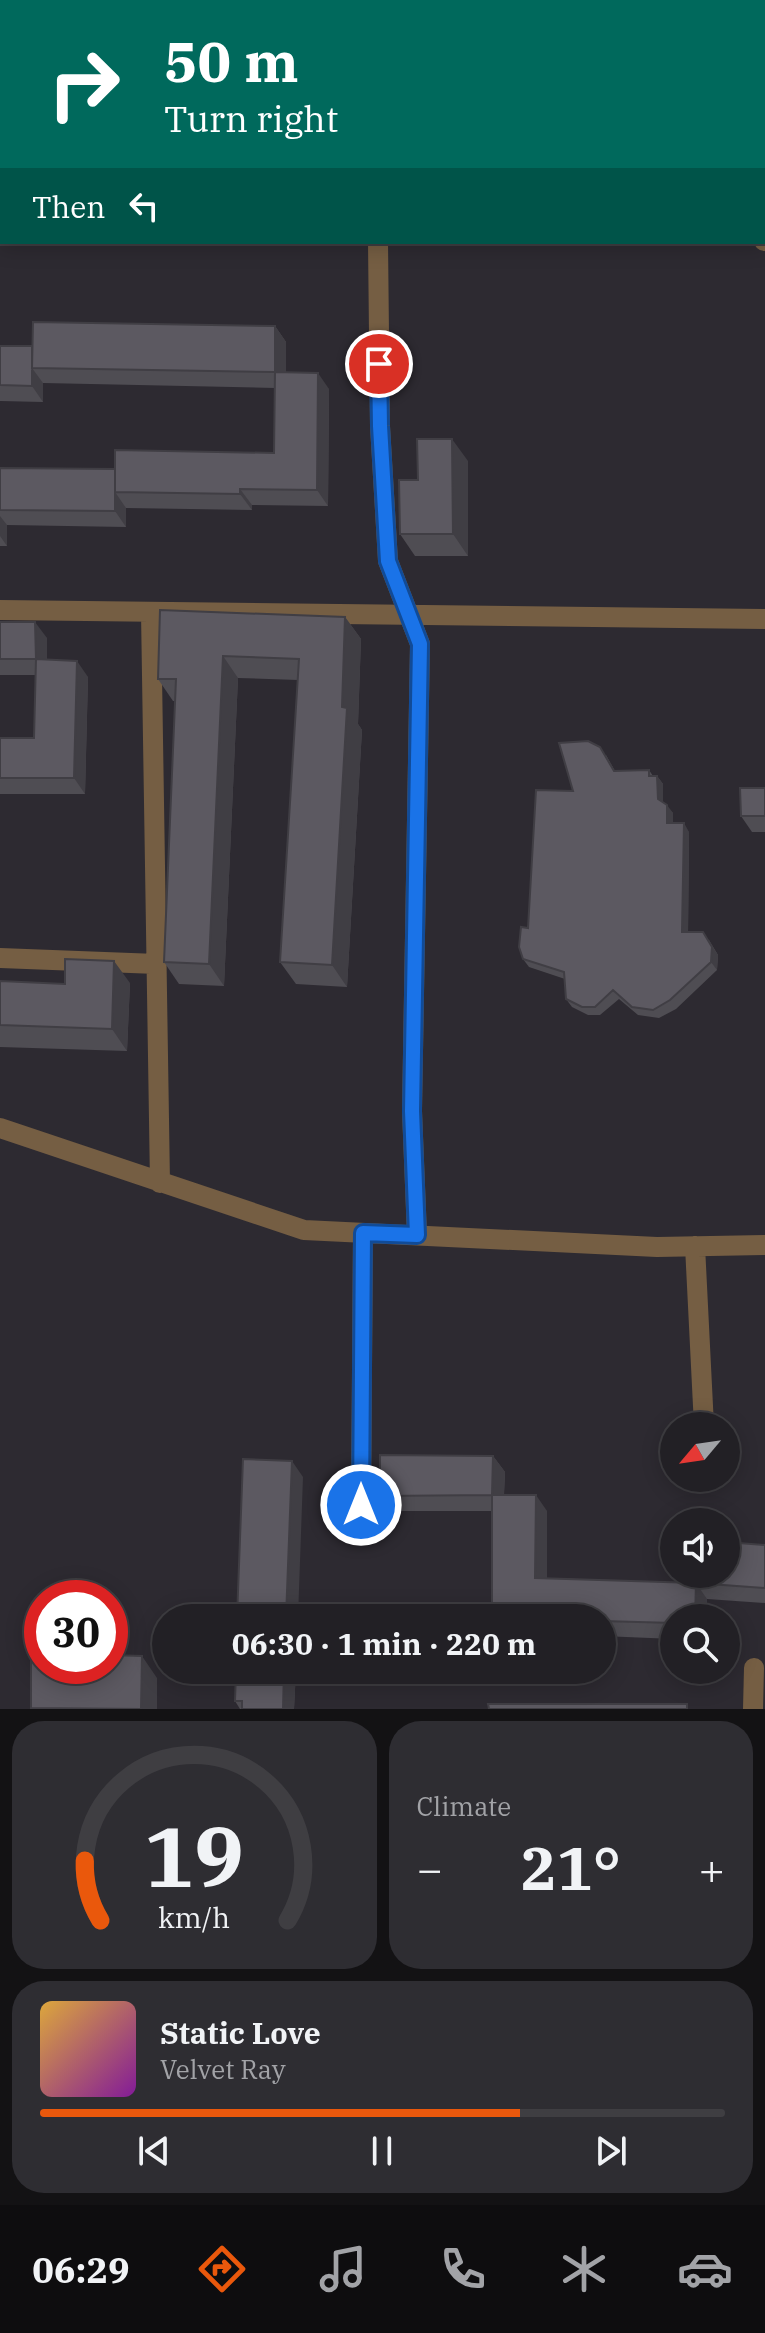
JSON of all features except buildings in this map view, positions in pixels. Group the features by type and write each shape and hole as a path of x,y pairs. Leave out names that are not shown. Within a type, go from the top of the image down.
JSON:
{"street":[{"path":"378,244 380,426 388,561 420,644 412,1111 417,1235"},
{"path":"0,610 765,619"},
{"path":"151,612 160,1183"},
{"path":"0,958 157,964"},
{"path":"0,1128 304,1230 657,1247 765,1245"},
{"path":"361,1505 363,1233"},
{"path":"695,1246 703,1412"},
{"path":"753,1709 754,1668"}],"route":[{"path":"361,1505 363,1233 417,1235 412,1111 420,644 388,561 379,364"}]}
